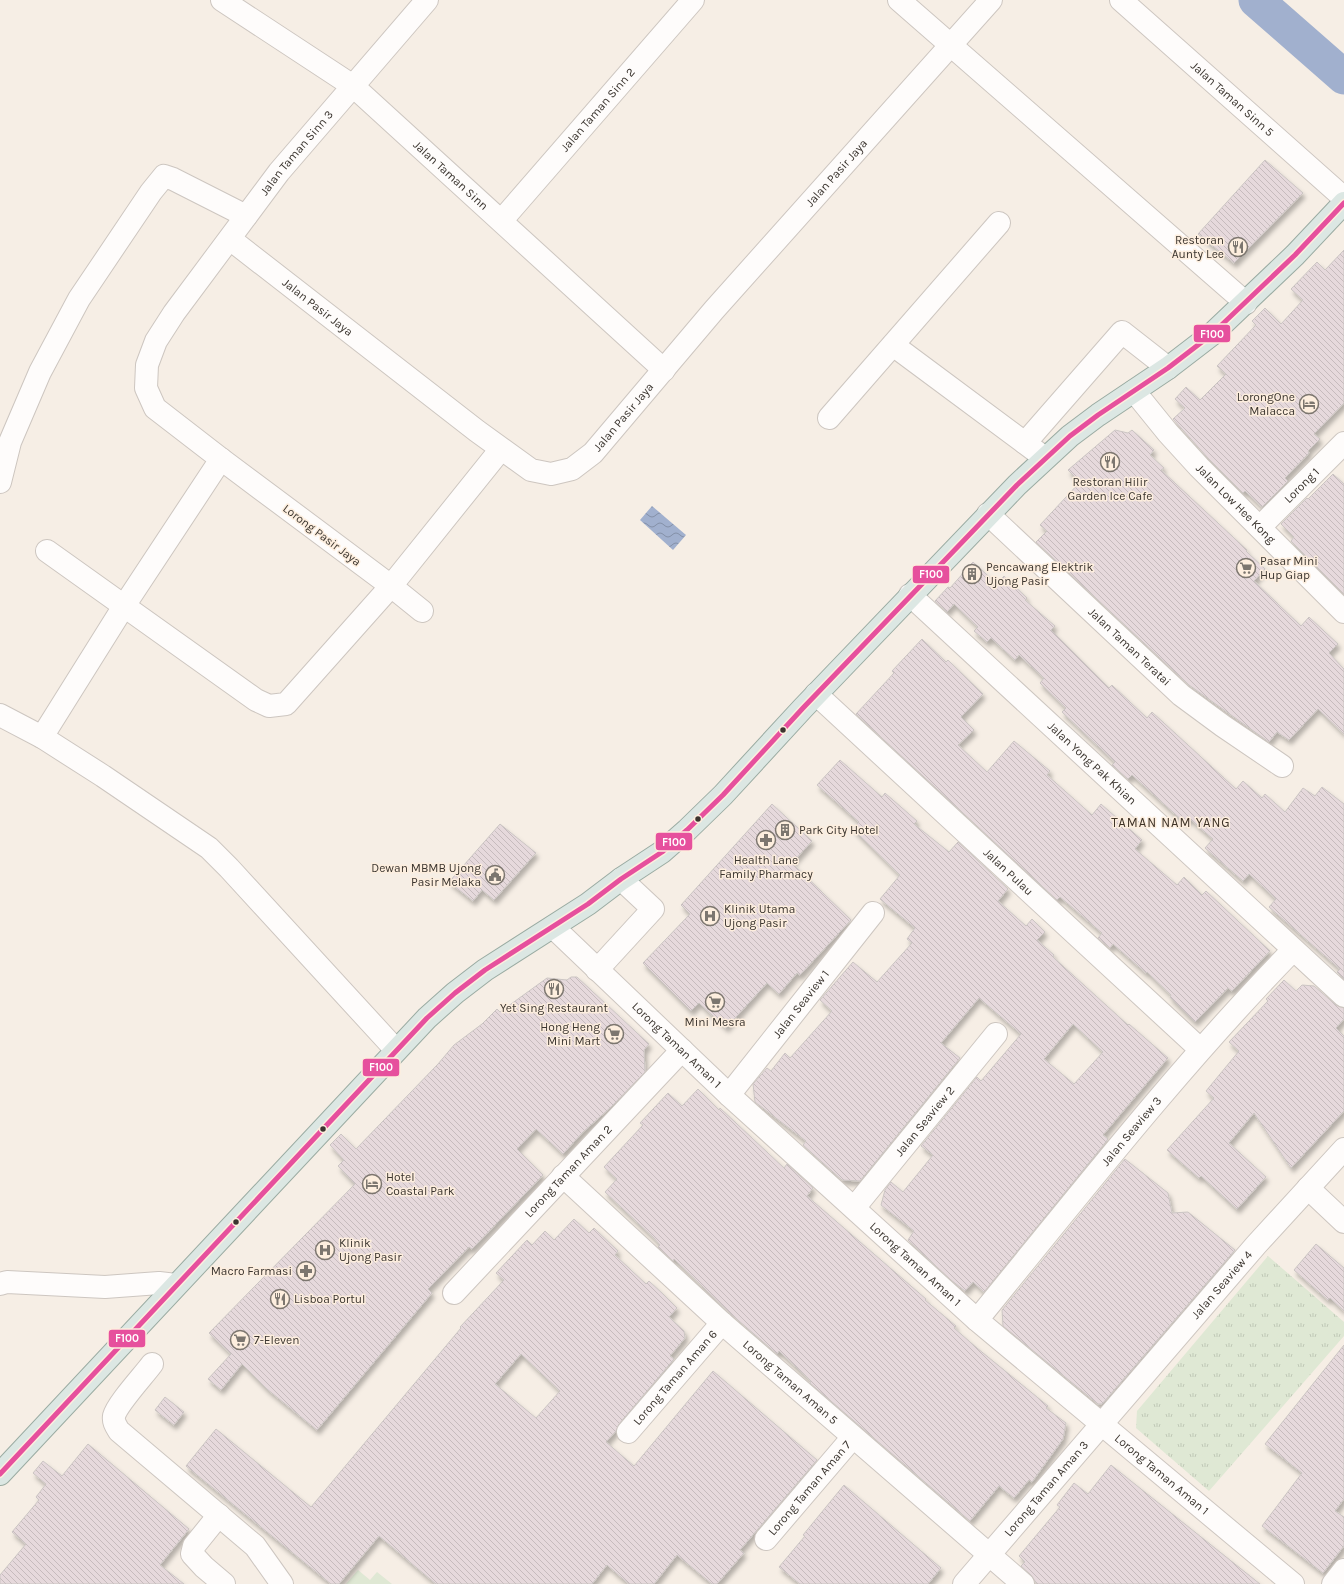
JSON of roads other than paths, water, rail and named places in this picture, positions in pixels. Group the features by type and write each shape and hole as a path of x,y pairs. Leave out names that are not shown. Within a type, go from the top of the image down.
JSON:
{"main road":[{"path":"0,1474 427,1018 461,988 485,970 553,928 588,904 621,879 662,852 687,830 723,795 816,694 988,514 1070,436 1168,368 1211,335 1295,255 1344,203"}],"street":[{"name":"Jalan Taman Sinn","path":"222,0 353,86 502,220 664,370"},
{"name":"Jalan Taman Sinn 3","path":"174,313 279,172 427,0"},
{"name":"Jalan Taman Sinn 2","path":"502,220 693,0"},
{"path":"899,0 1168,233 1246,303"},
{"name":"Jalan Pasir Jaya","path":"230,239 501,450 531,470 551,474 572,469 593,453 719,304 991,0"},
{"name":"Jalan Taman Sinn 5","path":"1121,0 1344,198"},
{"path":"0,482 5,438 79,299 150,192 164,176 173,178 246,216"},
{"path":"829,418 999,223"},
{"name":"Lorong Pasir Jaya","path":"174,313 156,341 147,365 146,388 155,408 422,611"},
{"path":"1024,443 1122,332 1168,368"},
{"path":"893,345 1046,459"},
{"name":"Jalan Low Hee Kong","path":"1134,391 1194,462 1344,612"},
{"name":"Lorong 1","path":"1260,527 1344,443"},
{"path":"47,551 256,700 269,706 286,704 391,586 501,450"},
{"path":"42,737 124,606 221,459"},
{"name":"Jalan Taman Teratai","path":"988,514 1181,695 1223,726 1282,766"},
{"name":"Jalan Yong Pak Khian","path":"910,595 1344,996"},
{"name":"Jalan Pulau","path":"816,694 1200,1049"},
{"path":"0,715 42,737 103,776 209,848 396,1050"},
{"path":"597,970 653,909 621,879"},
{"name":"Jalan Seaview 1","path":"729,1095 873,913"},
{"name":"Lorong Taman Aman 1","path":"553,928 729,1095 978,1320 1293,1584"},
{"name":"Jalan Seaview 3","path":"978,1320 1200,1049 1248,996 1293,950"},
{"name":"Jalan Seaview 2","path":"854,1208 996,1034"},
{"name":"Lorong Taman Aman 2","path":"454,1292 682,1050"},
{"name":"Jalan Seaview 4","path":"1103,1424 1256,1245 1344,1149"},
{"name":"Lorong Taman Aman 5","path":"563,1176 722,1323 1023,1584"},
{"path":"1308,1188 1344,1222"},
{"path":"0,1284 7,1282 105,1287 159,1283 176,1285"},
{"name":"Lorong Taman Aman 6","path":"628,1432 722,1323"},
{"path":"152,1364 119,1406 114,1416 114,1424 119,1431 255,1546 282,1584"},
{"name":"Lorong Taman Aman 3","path":"964,1584 1103,1424"},
{"name":"Lorong Taman Aman 7","path":"766,1539 853,1437"},
{"path":"219,1515 194,1546 192,1554 204,1567 224,1584"},
{"path":"1333,1584 1344,1570"}],"water":[{"path":"652,506 686,535 673,550 640,520"}],"waterway":[{"path":"1256,0 1344,77"}],"place":[{"name":"Restoran Aunty Lee","path":"1238,247"},
{"name":"LorongOne Malacca","path":"1309,404"},
{"name":"Restoran Hilir Garden Ice Cafe","path":"1110,462"},
{"name":"Pasar Mini Hup Giap","path":"1246,568"},
{"name":"Pencawang Elektrik Ujong Pasir","path":"972,574"},
{"name":"Park City Hotel","path":"785,830"},
{"name":"Health Lane Family Pharmacy","path":"766,840"},
{"name":"Dewan MBMB Ujong Pasir Melaka","path":"495,875"},
{"name":"Klinik Utama Ujong Pasir","path":"710,916"},
{"name":"Yet Sing Restaurant","path":"554,989"},
{"name":"Mini Mesra","path":"715,1002"},
{"name":"Hong Heng Mini Mart","path":"614,1034"},
{"name":"Hotel Coastal Park","path":"372,1184"},
{"name":"Klinik Ujong Pasir","path":"325,1250"},
{"name":"Macro Farmasi","path":"306,1271"},
{"name":"Lisboa Portul","path":"280,1299"},
{"name":"7-Eleven","path":"240,1340"}],"district":[{"name":"TAMAN NAM YANG","path":"1171,822"}]}
